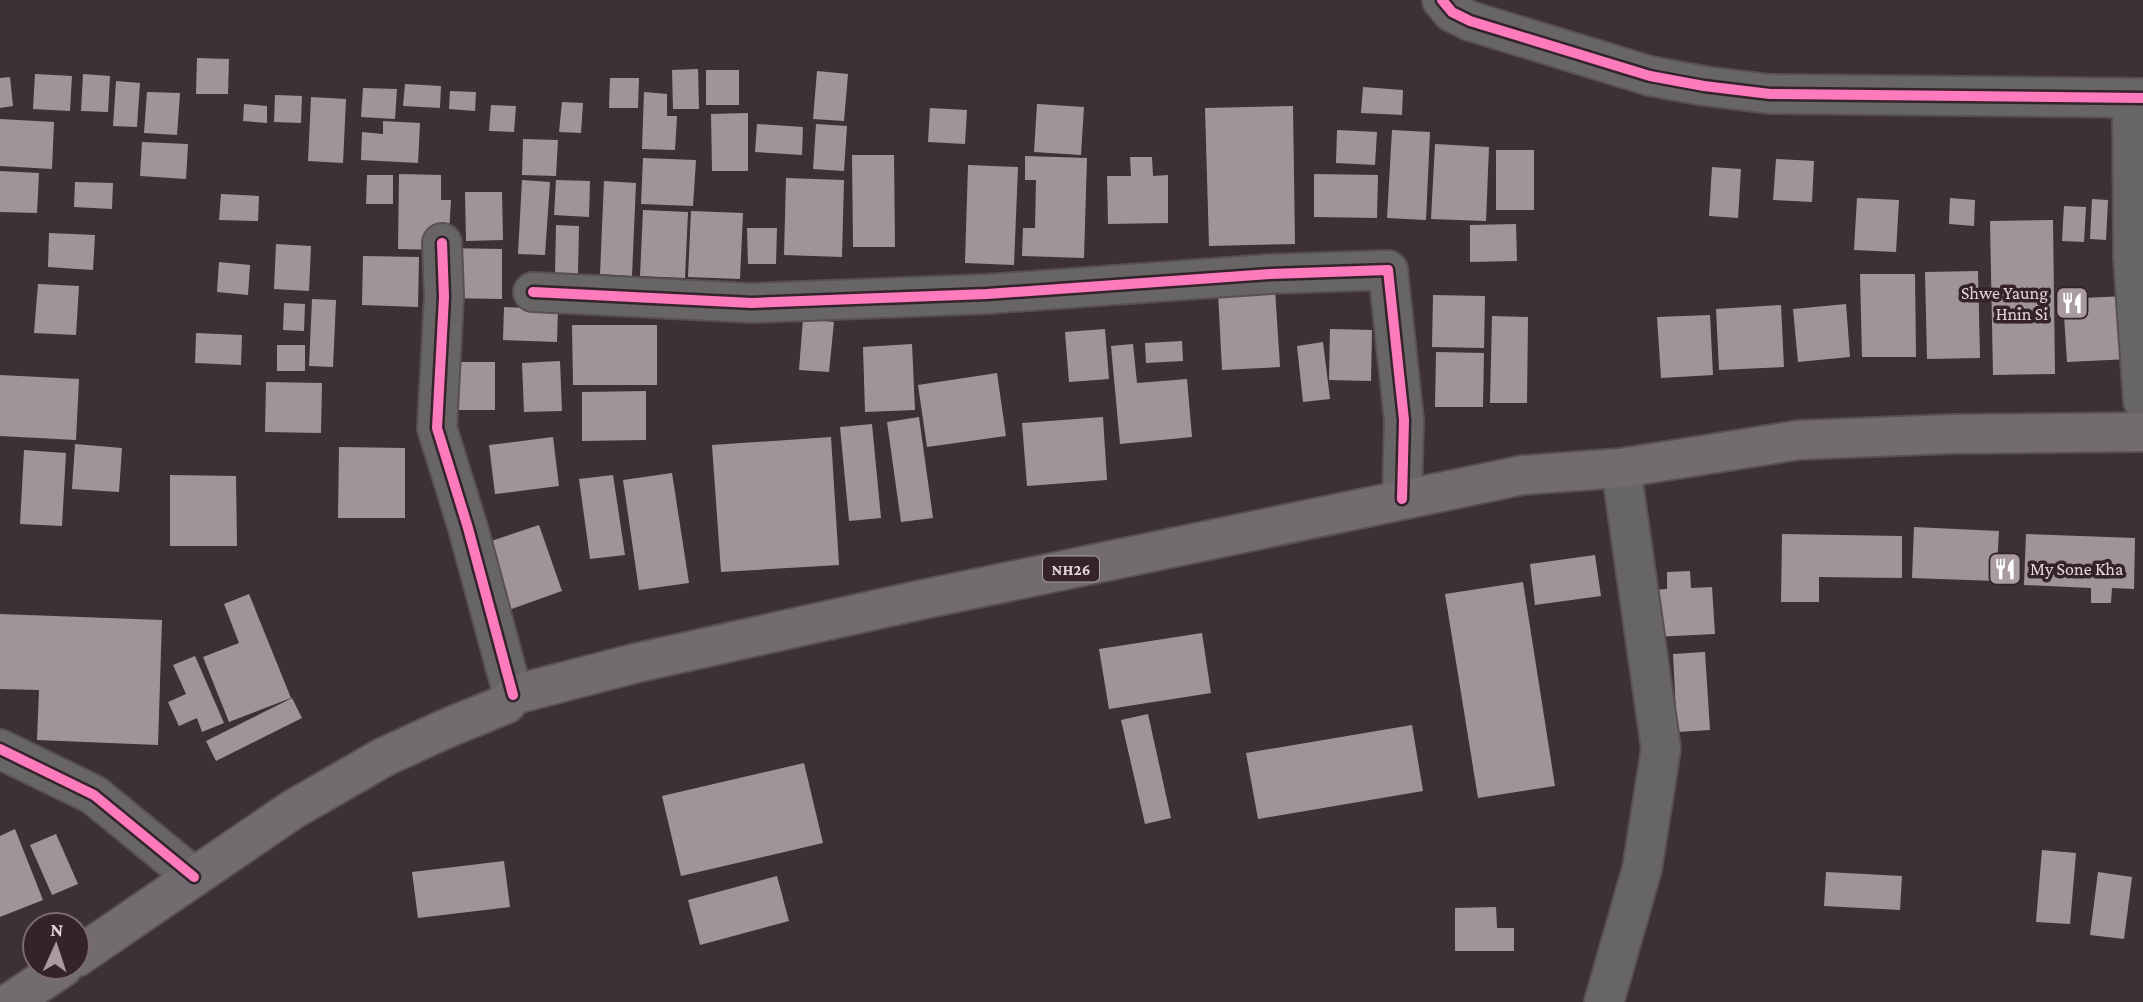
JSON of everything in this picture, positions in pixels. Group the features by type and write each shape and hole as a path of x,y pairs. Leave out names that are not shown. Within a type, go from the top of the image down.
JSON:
{"highway":[{"name":"NH26","path":"91,947 292,810 384,757 506,704 513,695 636,663 907,603 1523,475 1621,468 1799,440 1951,434 2143,432"},
{"path":"12,1002 42,981"}],"street":[{"path":"1442,0 1452,12 1470,21 1650,76 1704,86 1770,94 2138,98 2133,257 2143,401"},
{"path":"443,243 444,297 438,428 513,695"},
{"path":"533,292 752,303 987,294 1270,274 1388,270 1404,421 1402,499"},
{"path":"1604,1002 1642,869 1661,749 1621,468"},
{"path":"0,749 94,794 194,877"}],"building":[{"path":"197,58 229,59 228,94 196,94"},
{"path":"698,69 699,109 673,109 672,70"},
{"path":"706,70 739,70 739,105 706,105"},
{"path":"817,71 848,74 844,121 813,119"},
{"path":"35,74 72,76 70,111 33,109"},
{"path":"83,74 110,76 108,112 81,111"},
{"path":"10,77 13,106 0,108 0,78"},
{"path":"610,78 639,78 638,108 609,108"},
{"path":"116,81 140,83 137,127 113,126"},
{"path":"405,84 441,86 440,108 403,106"},
{"path":"1363,87 1403,90 1402,115 1361,113"},
{"path":"363,88 397,89 395,119 361,117"},
{"path":"450,91 476,92 475,111 449,109"},
{"path":"147,92 180,93 177,135 144,133"},
{"path":"644,92 667,94 667,116 677,116 675,150 642,149"},
{"path":"275,95 302,96 301,123 274,122"},
{"path":"311,97 346,99 343,163 308,161"},
{"path":"562,102 583,103 581,133 559,132"},
{"path":"244,104 267,106 267,123 243,121"},
{"path":"1037,104 1084,107 1081,155 1034,152"},
{"path":"491,105 516,106 514,132 489,131"},
{"path":"1293,106 1295,244 1209,246 1205,108"},
{"path":"930,108 967,110 965,144 928,142"},
{"path":"748,113 748,171 712,171 711,114"},
{"path":"0,119 54,122 52,169 0,166"},
{"path":"383,121 420,123 418,163 361,160 362,132 383,134"},
{"path":"757,124 803,127 802,155 755,152"},
{"path":"816,124 847,126 844,171 813,169"},
{"path":"1337,130 1377,132 1375,165 1336,163"},
{"path":"1392,130 1430,132 1426,220 1387,218"},
{"path":"523,139 558,140 556,176 522,175"},
{"path":"142,142 188,144 186,179 140,176"},
{"path":"1435,144 1489,147 1486,221 1431,219"},
{"path":"1496,150 1534,150 1534,210 1496,210"},
{"path":"852,155 894,155 895,247 853,247"},
{"path":"1025,156 1087,158 1084,258 1022,256 1023,228 1035,228 1036,180 1025,180"},
{"path":"1130,157 1152,157 1153,176 1168,175 1168,223 1108,224 1107,176 1131,176"},
{"path":"643,158 696,160 693,206 641,204"},
{"path":"1776,159 1814,161 1812,202 1773,200"},
{"path":"968,165 1018,167 1014,265 965,263"},
{"path":"1712,167 1741,169 1738,218 1709,216"},
{"path":"0,171 39,173 37,213 0,212"},
{"path":"399,174 441,175 441,200 451,200 449,233 440,250 398,249"},
{"path":"1314,174 1378,175 1377,218 1314,217"},
{"path":"367,175 393,175 393,204 366,204"},
{"path":"786,178 844,180 842,257 784,255"},
{"path":"522,180 550,182 545,255 518,254"},
{"path":"556,180 590,181 589,217 554,215"},
{"path":"604,181 636,183 632,276 600,274"},
{"path":"75,182 113,183 112,209 74,207"},
{"path":"465,192 502,192 503,240 466,241"},
{"path":"221,194 259,196 258,221 219,220"},
{"path":"1857,198 1899,200 1896,252 1854,250"},
{"path":"1950,198 1975,200 1974,226 1949,224"},
{"path":"2092,199 2108,200 2106,240 2090,239"},
{"path":"2064,206 2086,207 2084,242 2062,241"},
{"path":"643,210 688,212 685,278 640,276"},
{"path":"691,211 743,213 740,279 688,277"},
{"path":"2053,220 2055,374 1993,375 1990,221"},
{"path":"1516,224 1517,261 1470,262 1470,225"},
{"path":"556,225 579,226 578,274 555,274"},
{"path":"747,228 777,228 776,264 748,264"},
{"path":"49,233 95,235 93,270 48,267"},
{"path":"276,244 311,246 309,291 274,289"},
{"path":"447,248 502,249 502,299 445,298"},
{"path":"363,256 419,257 418,307 362,305"},
{"path":"219,262 250,265 248,295 217,292"},
{"path":"1978,271 1980,358 1927,359 1925,272"},
{"path":"1860,274 1915,274 1916,357 1862,357"},
{"path":"38,284 79,286 76,335 34,333"},
{"path":"1275,289 1280,367 1222,370 1218,292"},
{"path":"1433,295 1485,296 1484,348 1432,347"},
{"path":"2126,296 2130,359 2067,362 2063,299"},
{"path":"312,299 336,300 333,367 309,366"},
{"path":"284,303 305,304 304,331 283,330"},
{"path":"1846,304 1850,357 1798,362 1793,309"},
{"path":"1781,305 1784,367 1719,370 1716,309"},
{"path":"504,307 558,309 557,342 503,340"},
{"path":"1710,315 1713,375 1661,378 1657,317"},
{"path":"1492,316 1528,317 1527,403 1490,403"},
{"path":"803,319 834,322 829,372 799,370"},
{"path":"572,325 657,325 657,385 573,385"},
{"path":"1105,329 1109,379 1069,382 1065,332"},
{"path":"1330,329 1372,330 1371,381 1329,380"},
{"path":"196,333 242,335 241,365 195,363"},
{"path":"1182,341 1183,361 1146,363 1145,343"},
{"path":"1323,342 1330,399 1303,402 1297,346"},
{"path":"912,344 915,410 865,412 863,347"},
{"path":"1133,344 1137,383 1187,379 1192,437 1120,444 1111,346"},
{"path":"277,345 305,345 305,371 277,371"},
{"path":"1436,352 1484,353 1483,407 1435,407"},
{"path":"560,361 562,411 524,412 522,363"},
{"path":"456,362 495,362 495,410 456,410"},
{"path":"997,373 1006,436 927,447 918,385"},
{"path":"0,375 79,379 76,440 0,436"},
{"path":"266,382 322,383 321,433 265,432"},
{"path":"646,391 646,440 582,441 582,392"},
{"path":"919,417 933,518 901,522 887,422"},
{"path":"1103,417 1107,480 1027,486 1022,423"},
{"path":"872,424 881,518 849,521 840,427"},
{"path":"553,437 559,486 495,494 489,445"},
{"path":"831,437 839,565 721,572 712,445"},
{"path":"75,444 122,448 119,492 72,489"},
{"path":"339,447 405,448 405,518 338,518"},
{"path":"24,450 66,453 62,526 20,524"},
{"path":"672,473 689,583 639,590 623,480"},
{"path":"170,475 236,476 237,546 170,546"},
{"path":"613,475 625,555 590,559 579,479"},
{"path":"539,525 562,591 500,613 476,546"},
{"path":"1914,527 1999,531 1996,581 1912,578"},
{"path":"1782,534 1902,536 1902,578 1819,577 1819,602 1781,602"},
{"path":"2026,534 2135,538 2134,589 2112,588 2111,603 2091,603 2091,588 2024,585"},
{"path":"1595,555 1601,596 1535,605 1530,564"},
{"path":"1690,571 1691,588 1712,587 1715,634 1653,637 1651,590 1667,589 1667,572"},
{"path":"1523,582 1555,786 1478,798 1445,594"},
{"path":"249,594 291,698 229,722 203,657 239,643 224,604"},
{"path":"0,614 162,620 158,745 37,740 39,690 0,689"},
{"path":"1202,633 1211,693 1109,709 1099,649"},
{"path":"1705,652 1710,730 1677,732 1673,654"},
{"path":"195,656 224,723 202,732 197,718 179,726 168,702 186,694 173,665"},
{"path":"292,698 302,718 216,761 206,741"},
{"path":"1148,714 1171,818 1145,824 1121,720"},
{"path":"1412,725 1423,791 1258,819 1246,753"},
{"path":"804,763 823,843 681,876 662,796"},
{"path":"15,829 43,900 0,917 0,836"},
{"path":"56,834 78,884 52,895 30,845"},
{"path":"2042,850 2076,853 2070,924 2036,922"},
{"path":"504,861 510,907 418,918 412,872"},
{"path":"1826,872 1902,876 1900,910 1824,906"},
{"path":"2098,872 2132,877 2124,939 2090,935"},
{"path":"777,876 789,921 700,945 688,900"},
{"path":"1496,907 1497,928 1514,928 1514,951 1455,951 1455,908"}],"cycle path":[{"path":"1442,0 1452,12 1470,21 1650,76 1704,86 1770,94 2143,98"},
{"path":"442,243 444,297 437,428 468,528 513,695"},
{"path":"533,292 752,303 987,294 1270,274 1388,270 1404,420 1402,499"},
{"path":"0,749 94,795 194,877"}],"place":[{"name":"Shwe Yaung Hnin Si","path":"2072,303"},
{"name":"My Sone Kha","path":"2005,569"}]}
